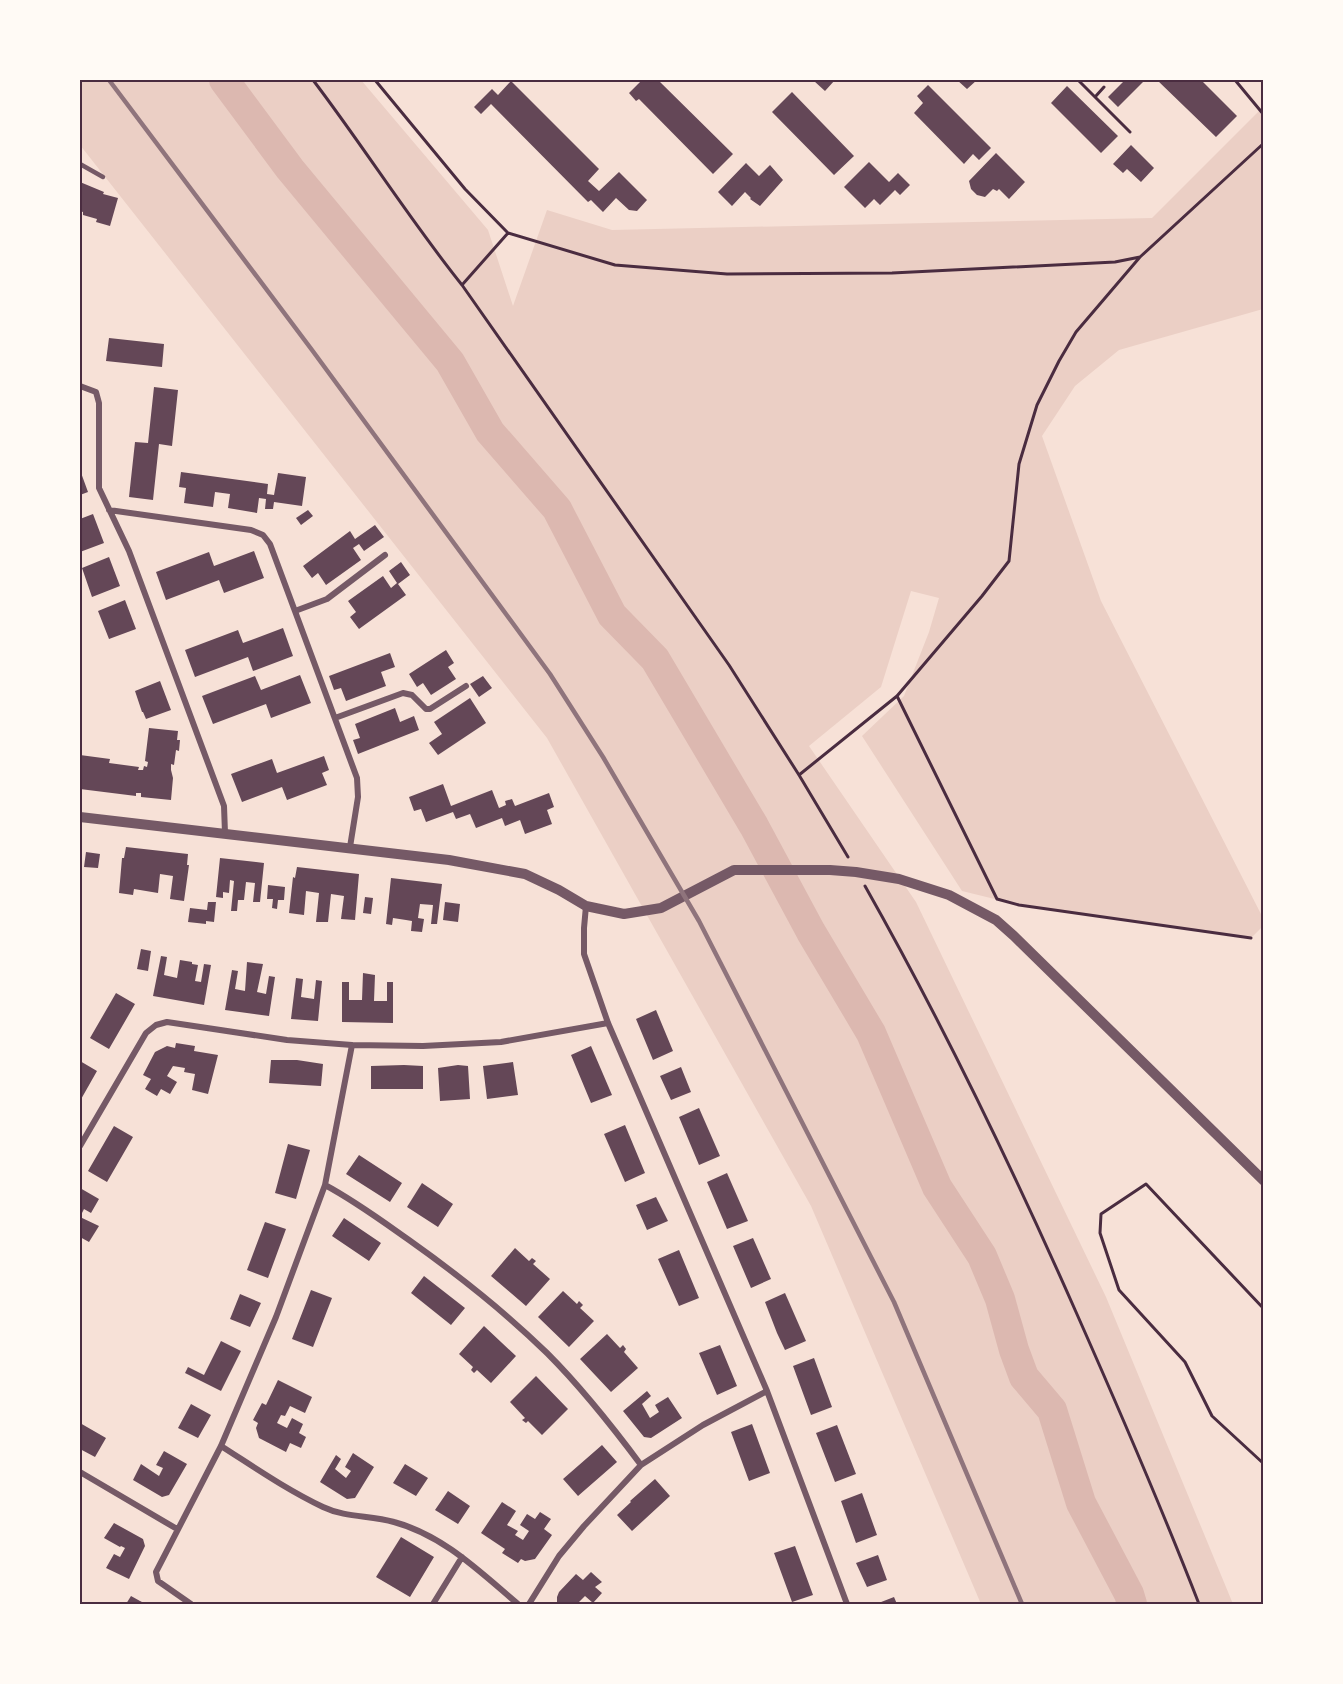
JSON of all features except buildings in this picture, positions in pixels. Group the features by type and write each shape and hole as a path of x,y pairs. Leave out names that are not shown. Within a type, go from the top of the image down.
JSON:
{"street":[{"path":"80,386 96,392 99,403 99,488 129,551 224,806 225,833"},
{"path":"109,510 251,530 263,535 270,544 357,778 358,797 350,848"},
{"path":"295,611 327,599 385,555"},
{"path":"335,718 404,693 412,695 426,709 430,709 466,686"},
{"path":"80,817 449,860 525,874 586,906 624,914 661,908 734,870 830,870 899,879 949,895 996,920 1263,1181"},
{"path":"586,906 584,954 608,1023 767,1391 847,1605"},
{"path":"80,1146 146,1033 156,1025 167,1022 286,1040 352,1045 423,1046 501,1042 608,1023"},
{"path":"191,1605 158,1581 156,1572 221,1446 276,1317 325,1185 352,1045"},
{"path":"325,1185 378,1218 433,1257 538,1345 597,1407 641,1465"},
{"path":"529,1605 559,1557 584,1526 641,1465 703,1425 767,1391"},
{"path":"221,1446 324,1508 347,1516 393,1521 425,1534 462,1557 518,1605"},
{"path":"80,1472 177,1529"},
{"path":"433,1605 462,1557"}],"lane":[{"path":"80,164 104,177"}],"path":[{"path":"313,80 350,129 430,245 462,285 729,666 799,775 856,872 913,972 1021,1187 1120,1411 1199,1605"},
{"path":"375,80 465,189 508,233 615,265 727,274 892,273 1115,262 1140,257"},
{"path":"1078,80 1130,132"},
{"path":"1235,80 1263,115"},
{"path":"1095,96 1104,87"},
{"path":"799,775 897,696 1009,561 1019,464 1037,405 1077,332 1108,292 1140,257 1263,143"},
{"path":"462,285 508,233"},
{"path":"897,696 997,899 996,920"},
{"path":"997,899 1019,905 1251,938"},
{"path":"1263,1309 1146,1184 1101,1214 1100,1233 1119,1290 1185,1362 1212,1416 1263,1464"}],"shaded area":[{"path":"80,80 361,80 488,230 513,306 547,210 612,230 1152,218 1263,107 1263,309 1119,350 1075,386 1042,436 1101,601 1263,918 1263,926 1251,938 1019,905 962,891 862,736 904,696 929,632 939,598 911,591 881,687 809,746 916,902 1106,1297 1233,1604 981,1604 811,1206 547,738 80,145"}],"waterway":[{"path":"224,80 290,169 450,362 490,432 557,509 612,615 655,659 754,826 811,932 871,1033 937,1187 982,1256 1000,1299 1024,1377 1052,1410 1081,1503 1129,1594 1132,1604"}],"railway":[{"path":"109,80 312,350 550,674 603,757 699,921 894,1302 1022,1604"}]}
